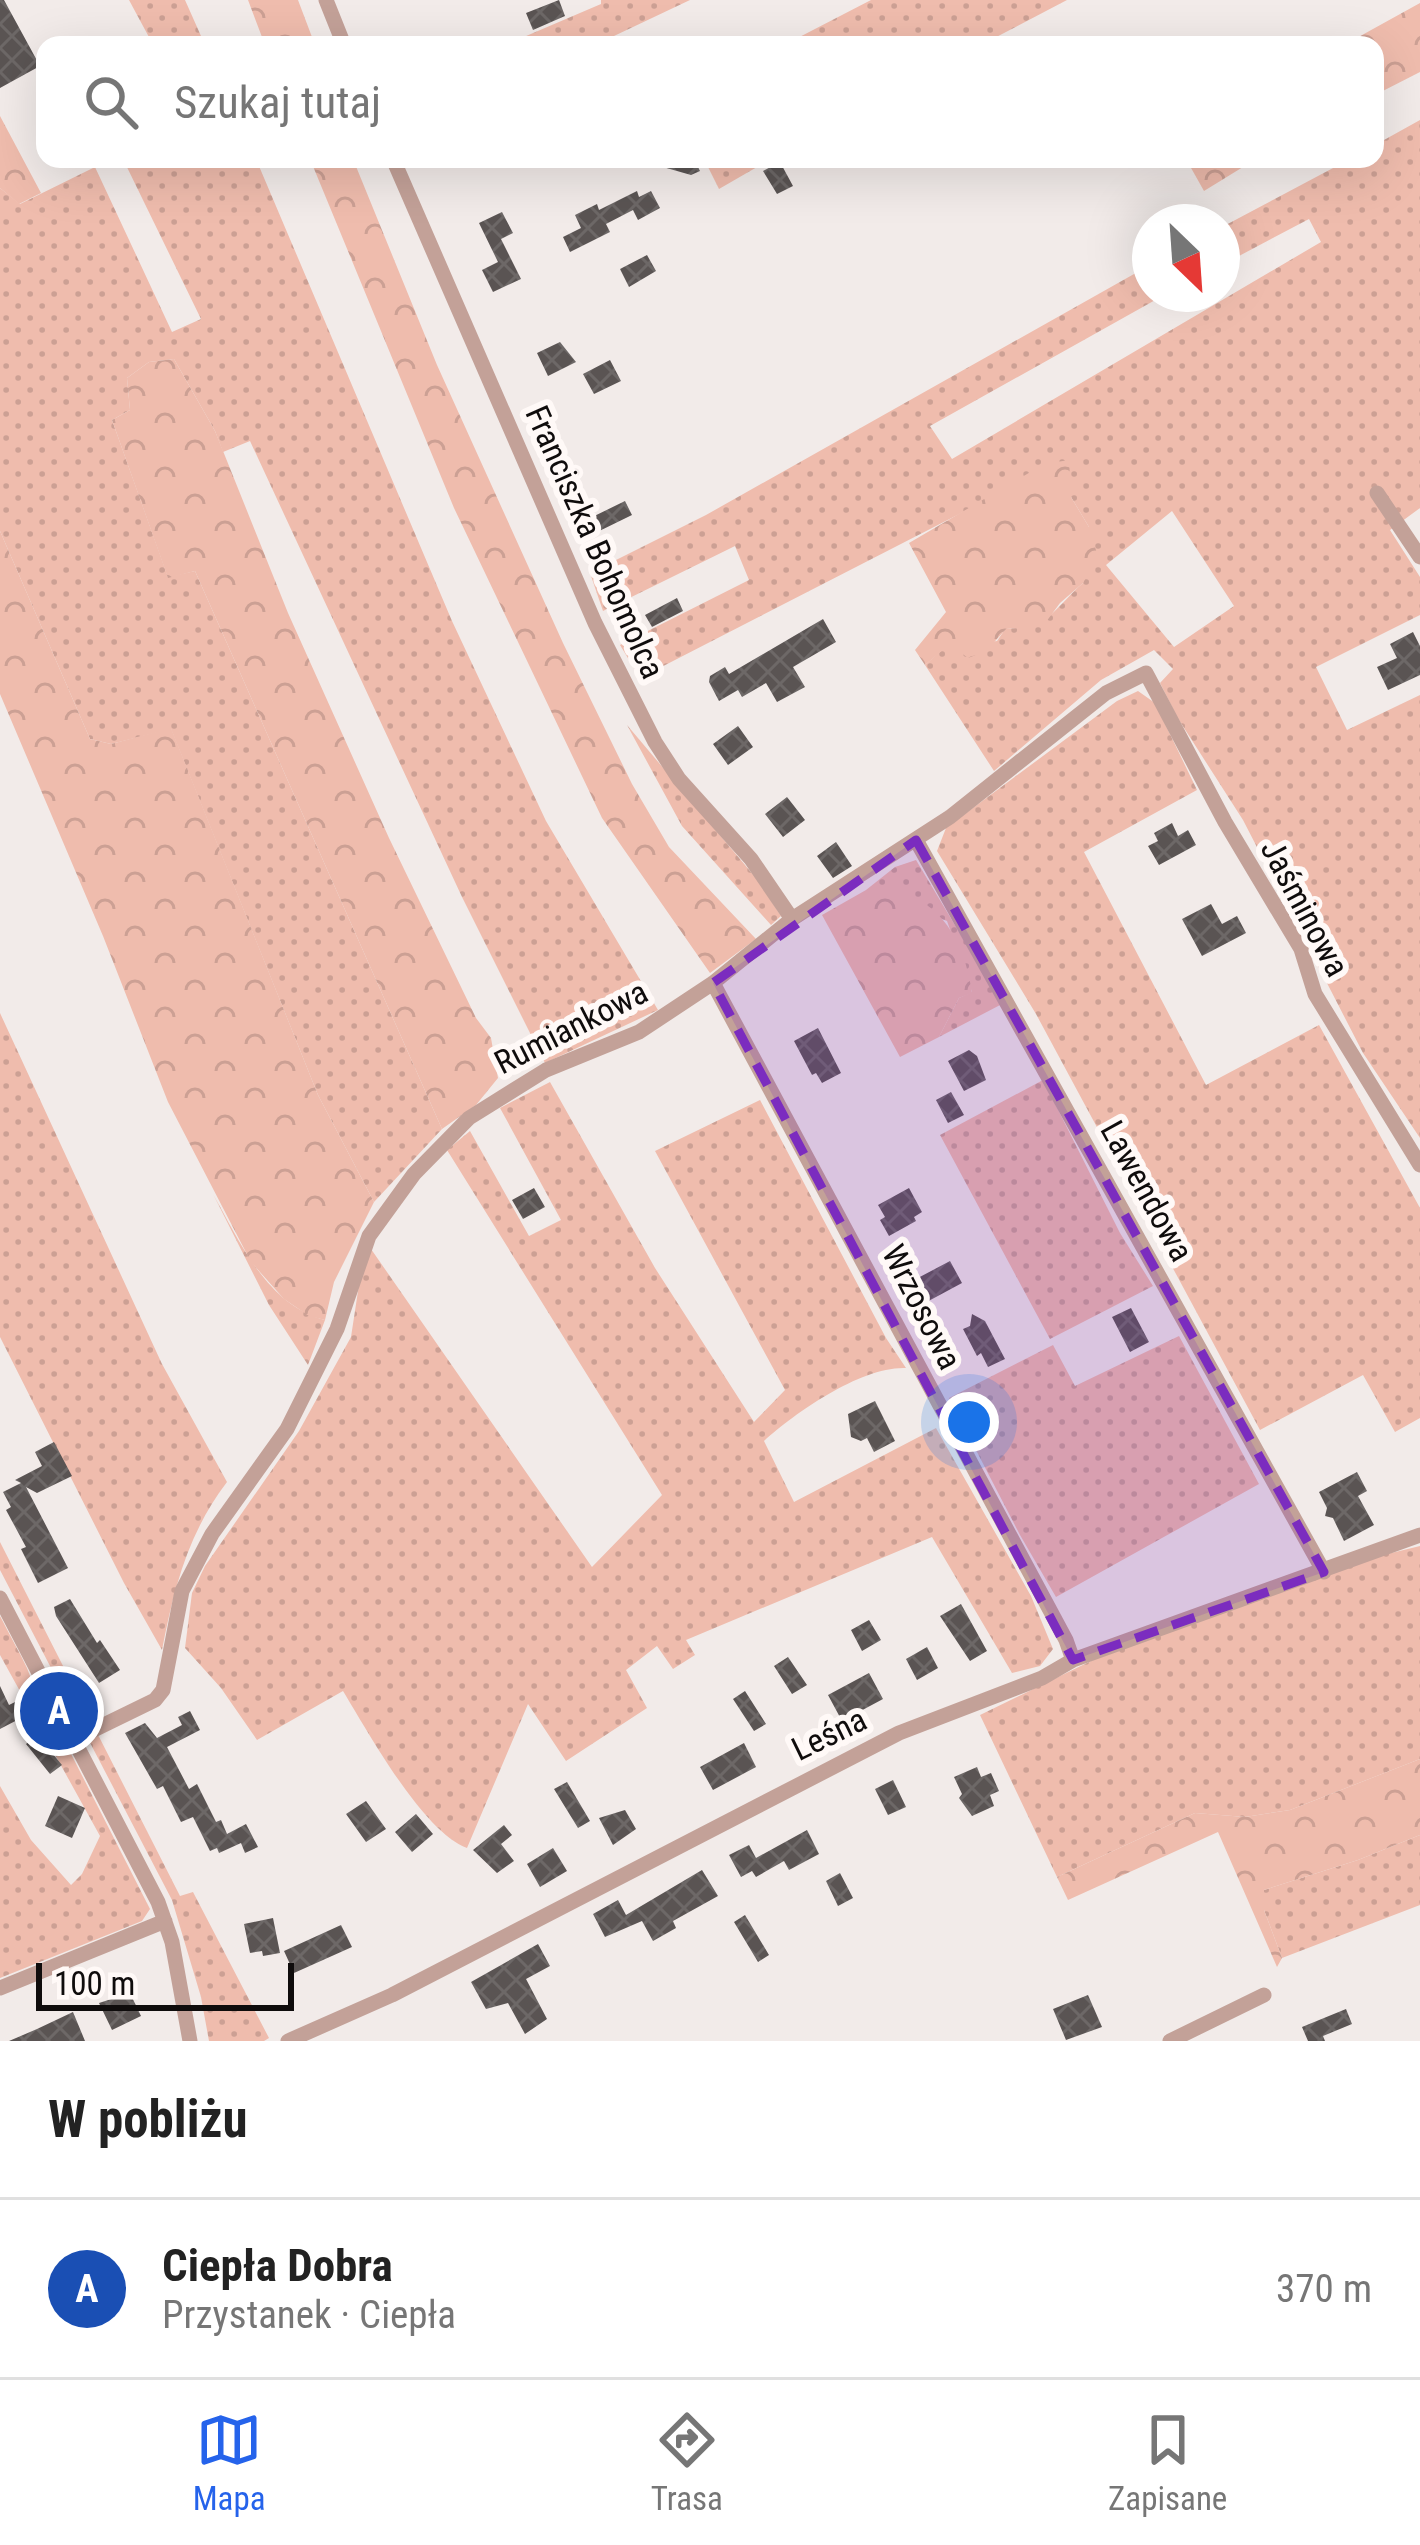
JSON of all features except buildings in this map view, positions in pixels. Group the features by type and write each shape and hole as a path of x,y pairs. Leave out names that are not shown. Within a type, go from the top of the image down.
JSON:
{"street":[{"path":"326,0 340,36"},
{"name":"Franciszka Bohomolca","path":"397,168 595,623 655,742 679,779 751,859 792,919"},
{"path":"1377,493 1420,557"},
{"name":"Rumiankowa","path":"74,1740 155,1700 163,1690 182,1591 212,1534 287,1429 337,1329 369,1236 414,1174 469,1118 546,1070 639,1032 713,983 792,919 916,840 1106,693 1146,673"},
{"name":"Jaśminowa","path":"1146,673 1300,950 1316,994 1420,1165"},
{"name":"Lawendowa","path":"916,840 1324,1572"},
{"name":"Wrzosowa","path":"713,983 908,1340 1073,1660"},
{"name":"Leśna","path":"288,2041 392,1995 899,1733 1042,1678 1073,1660 1420,1535"},
{"path":"0,1598 165,1921 190,2041"},
{"path":"0,1988 165,1921"},
{"path":"1170,2041 1264,1995"}],"highlighted area":[{"path":"916,840 1324,1572 1073,1660 713,983"}],"green space":[{"path":"129,0 185,0 201,36 148,36"},
{"path":"248,0 298,0 312,36 262,36"},
{"path":"601,0 690,0 614,36 526,36 601,4"},
{"path":"871,0 1067,0 998,36 801,36"},
{"path":"1420,3 1420,72 1384,90 1384,36 1360,36"},
{"path":"0,116 41,193 19,204 0,188"},
{"path":"1420,120 1420,508 1390,530 1420,577 1420,615 1316,667 1347,730 1420,695 1420,1138 1363,1053 1243,820 1177,717 1160,683 1173,669 1154,650 1101,680 994,771 925,665 944,648 997,641 1006,628 1032,626 1083,583 1089,527 1071,497 973,507 640,678 620,645 749,580 735,546 603,611 590,573 706,515 1132,275 1134,312 930,426 952,459 1202,312 1240,312 1240,290 1321,242 1309,219 1240,255 1240,217 1333,168 1384,168 1384,140","holes":["1172,511 1234,606 1174,647 1106,565"]},
{"path":"95,168 172,332 201,319 127,168 260,168 452,621 546,821 658,1010 545,1063 462,897 250,441 223,452 174,359 149,362 127,378 130,410 112,420 168,577 195,571 442,1129 374,1202 318,1095 171,729 111,744 90,739 0,531 0,188 20,204"},
{"path":"314,168 357,168 437,365 632,784 669,847 756,939 710,973 602,818 454,508"},
{"path":"708,168 755,168 719,189"},
{"path":"1191,168 1241,168 1204,191"},
{"path":"174,359 215,431 288,613 389,838 476,1018 491,1038 498,1078 476,1105 442,1129 195,571 168,578 112,420 130,410 127,378 149,362"},
{"path":"1069,460 1071,497 1089,527 1098,557 1083,583 1046,622 1025,629 1007,628 986,651 968,658 956,649 944,649 925,665 915,650 946,612 909,543 1044,464"},
{"path":"0,531 90,739 111,744 171,728 318,1095 374,1202 334,1282 325,1320 309,1316 284,1299 251,1262 168,1102 0,694"},
{"path":"1138,691 1155,703 1197,790 1084,852 1206,1085 1319,1025 1420,1208 1420,1418 1395,1432 1363,1375 1260,1430 1036,1014 937,851 946,828 1117,701"},
{"path":"627,725 756,878 781,916 771,925 682,826"},
{"path":"916,860 1002,1004 939,1037 959,998 972,992 947,921 866,890 895,867"},
{"path":"890,887 924,903 948,926 963,956 972,993 959,998 939,1037 900,1057 822,915 866,890"},
{"path":"0,1013 162,1364 227,1482 184,1562 162,1650 0,1337"},
{"path":"1043,1080 1120,1233 1153,1286 1050,1339 940,1135"},
{"path":"550,1082 655,1268 754,1422 785,1390 655,1151 760,1100 906,1368 850,1383 764,1441 794,1502 936,1428 1031,1596 1053,1649 1040,1666 1012,1673 932,1537 686,1640 695,1655 673,1669 657,1646 626,1670 647,1708 566,1761 528,1704 467,1848 450,1838 415,1802 343,1691 257,1740 221,1688 185,1648 192,1593 205,1566 299,1431 351,1337 360,1278 371,1249 592,1567 662,1495 447,1150 470,1131 529,1236 561,1220 500,1108"},
{"path":"213,1194 271,1286 287,1301 325,1320 308,1365 269,1305"},
{"path":"1179,1336 1259,1484 1056,1597 949,1398 1053,1345 1075,1386"},
{"path":"0,1542 180,1896 193,1892 269,2038 264,2041 209,2041 172,1900 0,1570"},
{"path":"1420,1546 1420,1759 1290,1810 1245,1817 1195,1813 1057,1877 980,1715 1093,1660 1375,1557"},
{"path":"0,1616 27,1668 44,1717 66,1744 150,1909 142,1921 0,1978 0,1786 31,1840 71,1885 82,1874 100,1836 0,1655"},
{"path":"1420,1759 1420,1835 1264,1890 1264,1910 1282,1958 1277,1967 1218,1832 1068,1900 1057,1877 1195,1813 1245,1817 1290,1810"},
{"path":"1420,1835 1420,1905 1282,1958 1264,1910 1264,1890"}],"place":[{"name":"Ciepła Dobra","path":"59,1711"}]}
